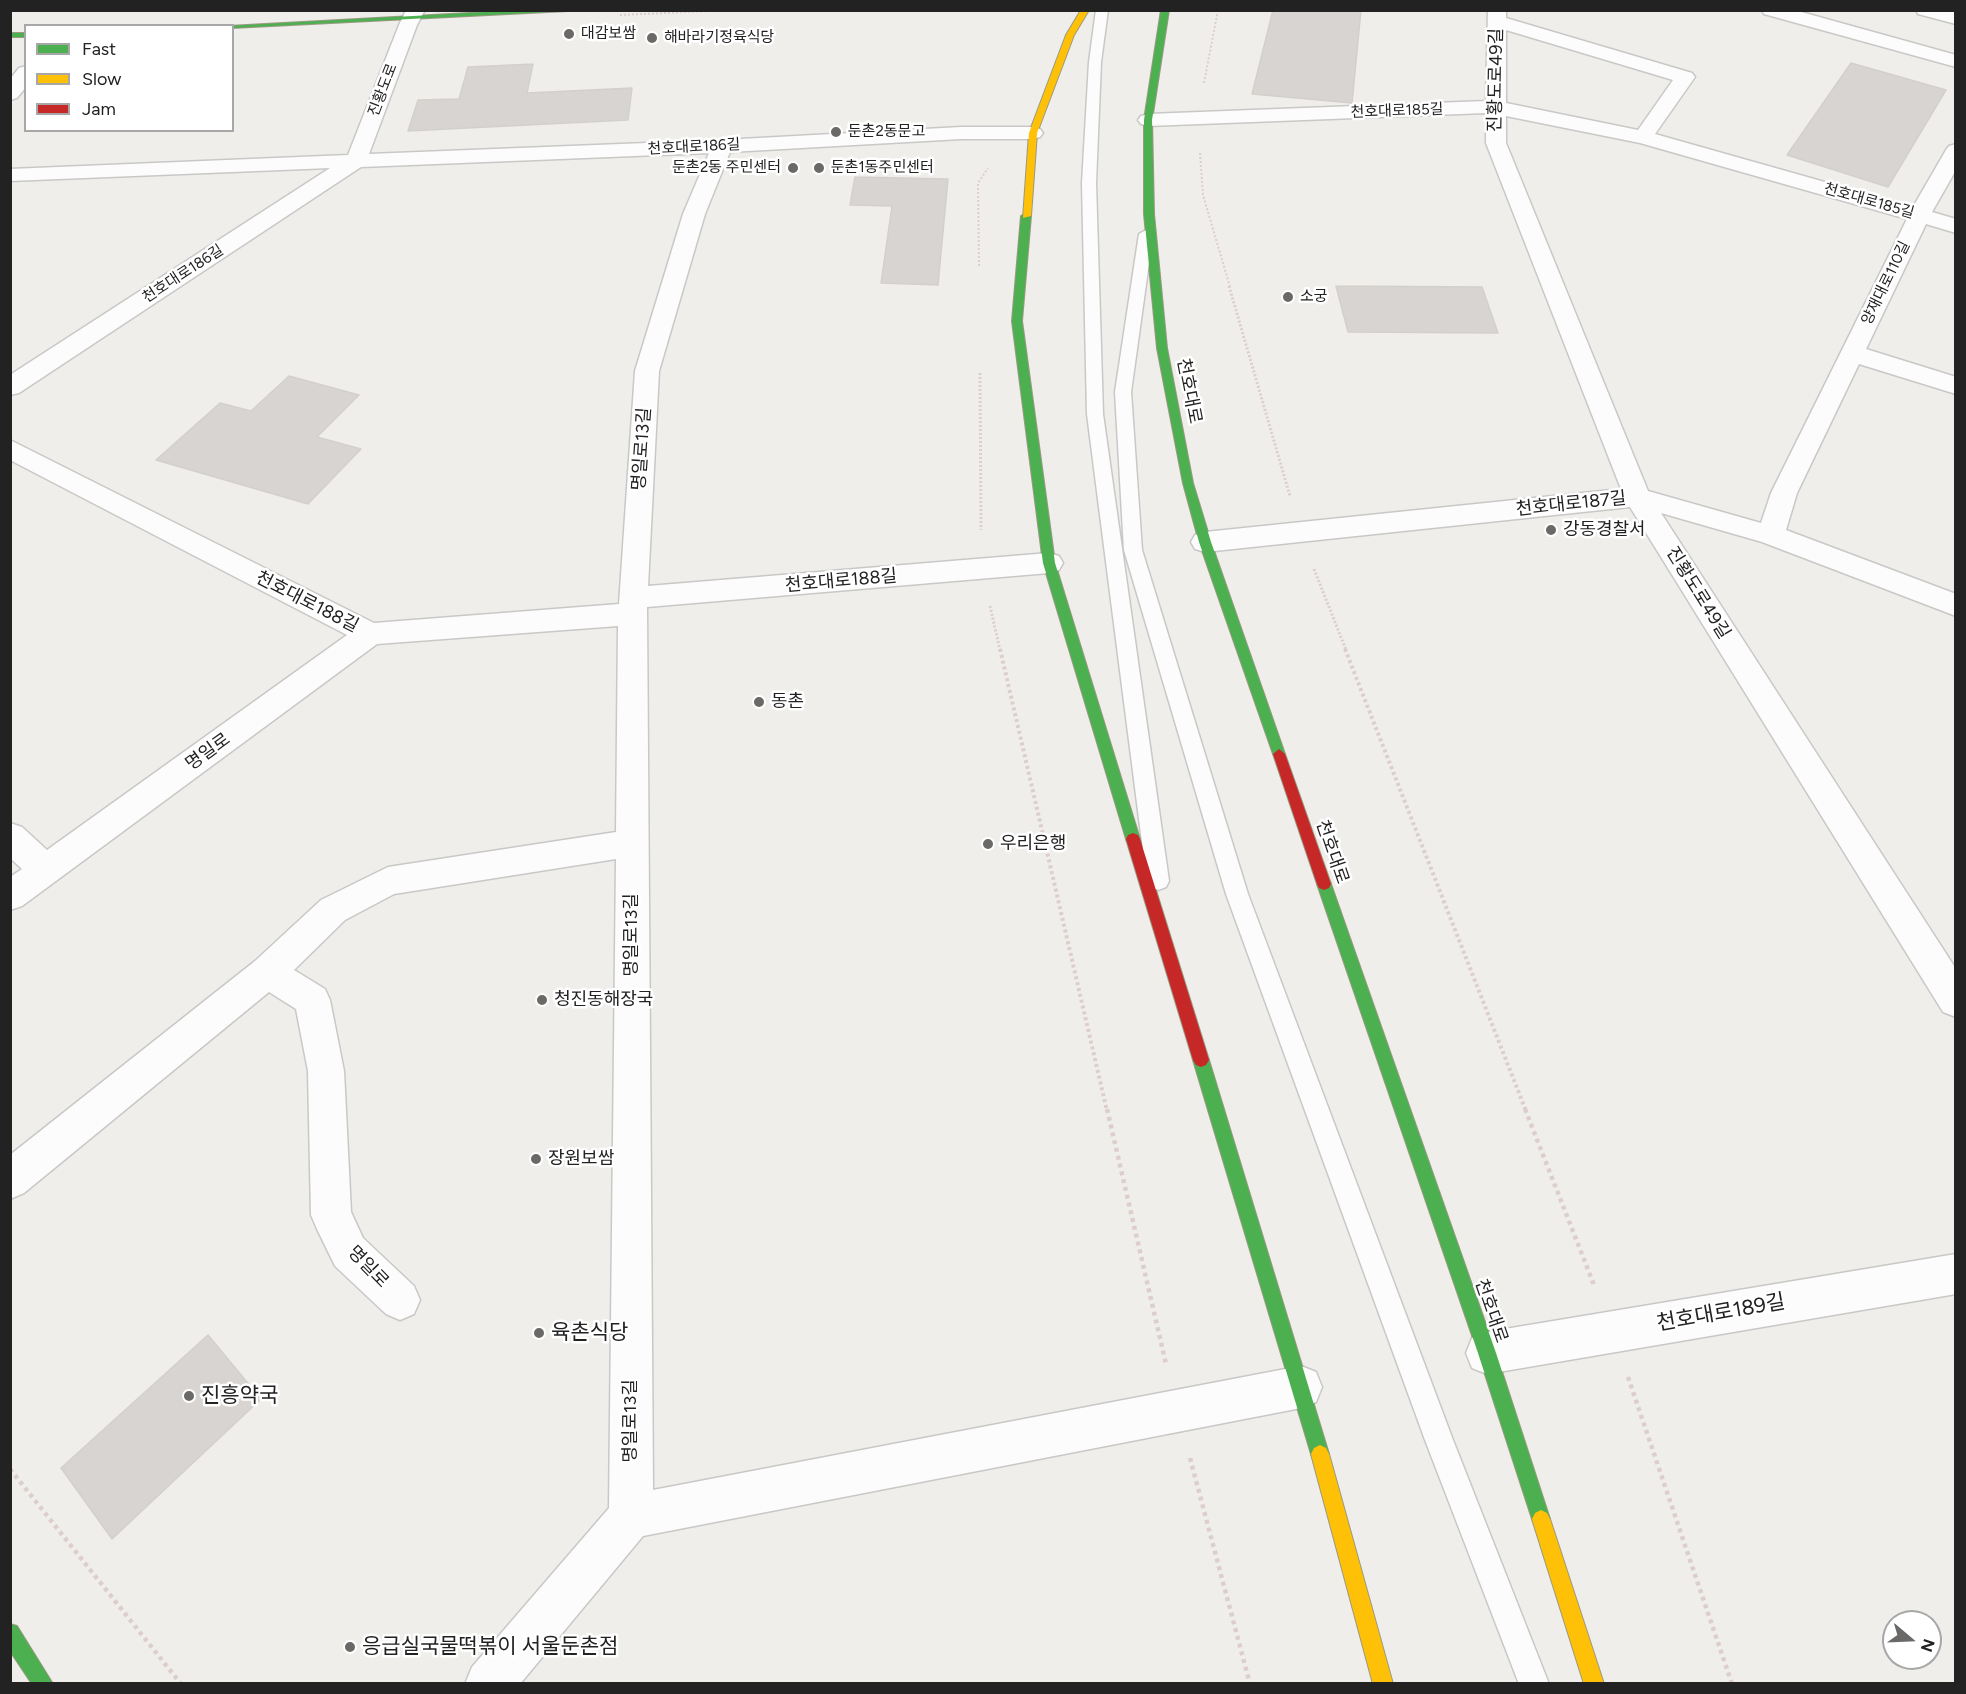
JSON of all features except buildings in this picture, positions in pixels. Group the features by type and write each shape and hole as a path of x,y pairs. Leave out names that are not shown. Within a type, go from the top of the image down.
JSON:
{"main road":[{"path":"234,26 413,14 585,10"},
{"path":"1085,10 1070,35 1033,132 1017,321 1049,562 1301,1388 1383,1683"},
{"name":"천호대로","path":"1164,10 1148,120 1149,214 1162,348 1188,483 1205,542 1487,1353 1594,1683"},
{"path":"10,1633 44,1683"}],"street":[{"path":"1771,10 1802,14 1956,60"},
{"path":"1925,10 1956,19"},
{"name":"진황도로","path":"356,161 413,14"},
{"path":"1497,16 1685,77 1643,137"},
{"name":"진황도로49길","path":"1497,16 1494,107 1496,143 1637,497 1956,1001"},
{"path":"10,94 24,75"},
{"name":"천호대로185길","path":"1148,120 1494,107 1643,137 1956,226"},
{"name":"천호대로186길","path":"10,175 1033,132"},
{"name":"명일로13길","path":"631,1516 633,606 647,371 694,214 722,146"},
{"name":"양재대로110길","path":"1771,535 1784,493 1919,216 1956,150"},
{"name":"천호대로186길","path":"10,387 356,161"},
{"path":"1852,353 1956,386"},
{"name":"천호대로188길","path":"10,448 370,634 1049,562"},
{"name":"천호대로187길","path":"1205,542 1637,497 1771,535 1956,606"},
{"name":"명일로","path":"10,896 370,634"},
{"path":"10,837 46,870"},
{"path":"10,1180 267,972 333,910 388,881 632,843"},
{"name":"명일로","path":"267,972 312,1000 326,1071 331,1215 349,1251 400,1300"},
{"name":"천호대로189길","path":"1487,1353 1956,1274"},
{"path":"489,1683 631,1516 1301,1388"}],"lane":[{"path":"1102,10 1095,62 1089,183 1095,414 1167,950"},
{"path":"1149,214 1123,392 1133,550 1237,894 1431,1418 1534,1683"}],"path":[{"path":"1218,10 1197,118 1203,195 1300,533 1612,1332 1732,1683"},
{"path":"979,276 978,183 1011,133"},
{"path":"980,370 981,569 1177,1412 1250,1683"},
{"path":"10,1469 181,1683"}],"traffic: fast":[{"path":"234,26 585,10"},
{"path":"1165,10 1148,120 1149,214 1162,348 1188,483 1205,542 1279,754"},
{"path":"10,35 24,35"},
{"path":"1026,216 1017,321 1049,563 1133,839"},
{"path":"1324,884 1487,1353 1541,1519"},
{"path":"1201,1060 1320,1454"},
{"path":"10,1633 44,1684"}],"traffic: slow":[{"path":"1026,216 1033,133 1070,35 1085,10"},
{"path":"1320,1454 1383,1684"},
{"path":"1541,1519 1594,1684"}],"traffic: jam":[{"path":"1279,754 1324,884"},
{"path":"1133,839 1201,1060"}],"place":[{"name":"대감보쌈","path":"569,34"},
{"name":"해바라기정육식당","path":"652,38"},
{"name":"둔촌2동문고","path":"836,132"},
{"name":"둔촌2동 주민센터","path":"793,168"},
{"name":"둔촌1동주민센터","path":"819,168"},
{"name":"소궁","path":"1288,297"},
{"name":"강동경찰서","path":"1551,530"},
{"name":"동촌","path":"759,702"},
{"name":"우리은행","path":"988,844"},
{"name":"청진동해장국","path":"542,1000"},
{"name":"장원보쌈","path":"536,1159"},
{"name":"육촌식당","path":"539,1333"},
{"name":"진흥약국","path":"189,1396"},
{"name":"응급실국물떡볶이 서울둔촌점","path":"350,1647"}]}
